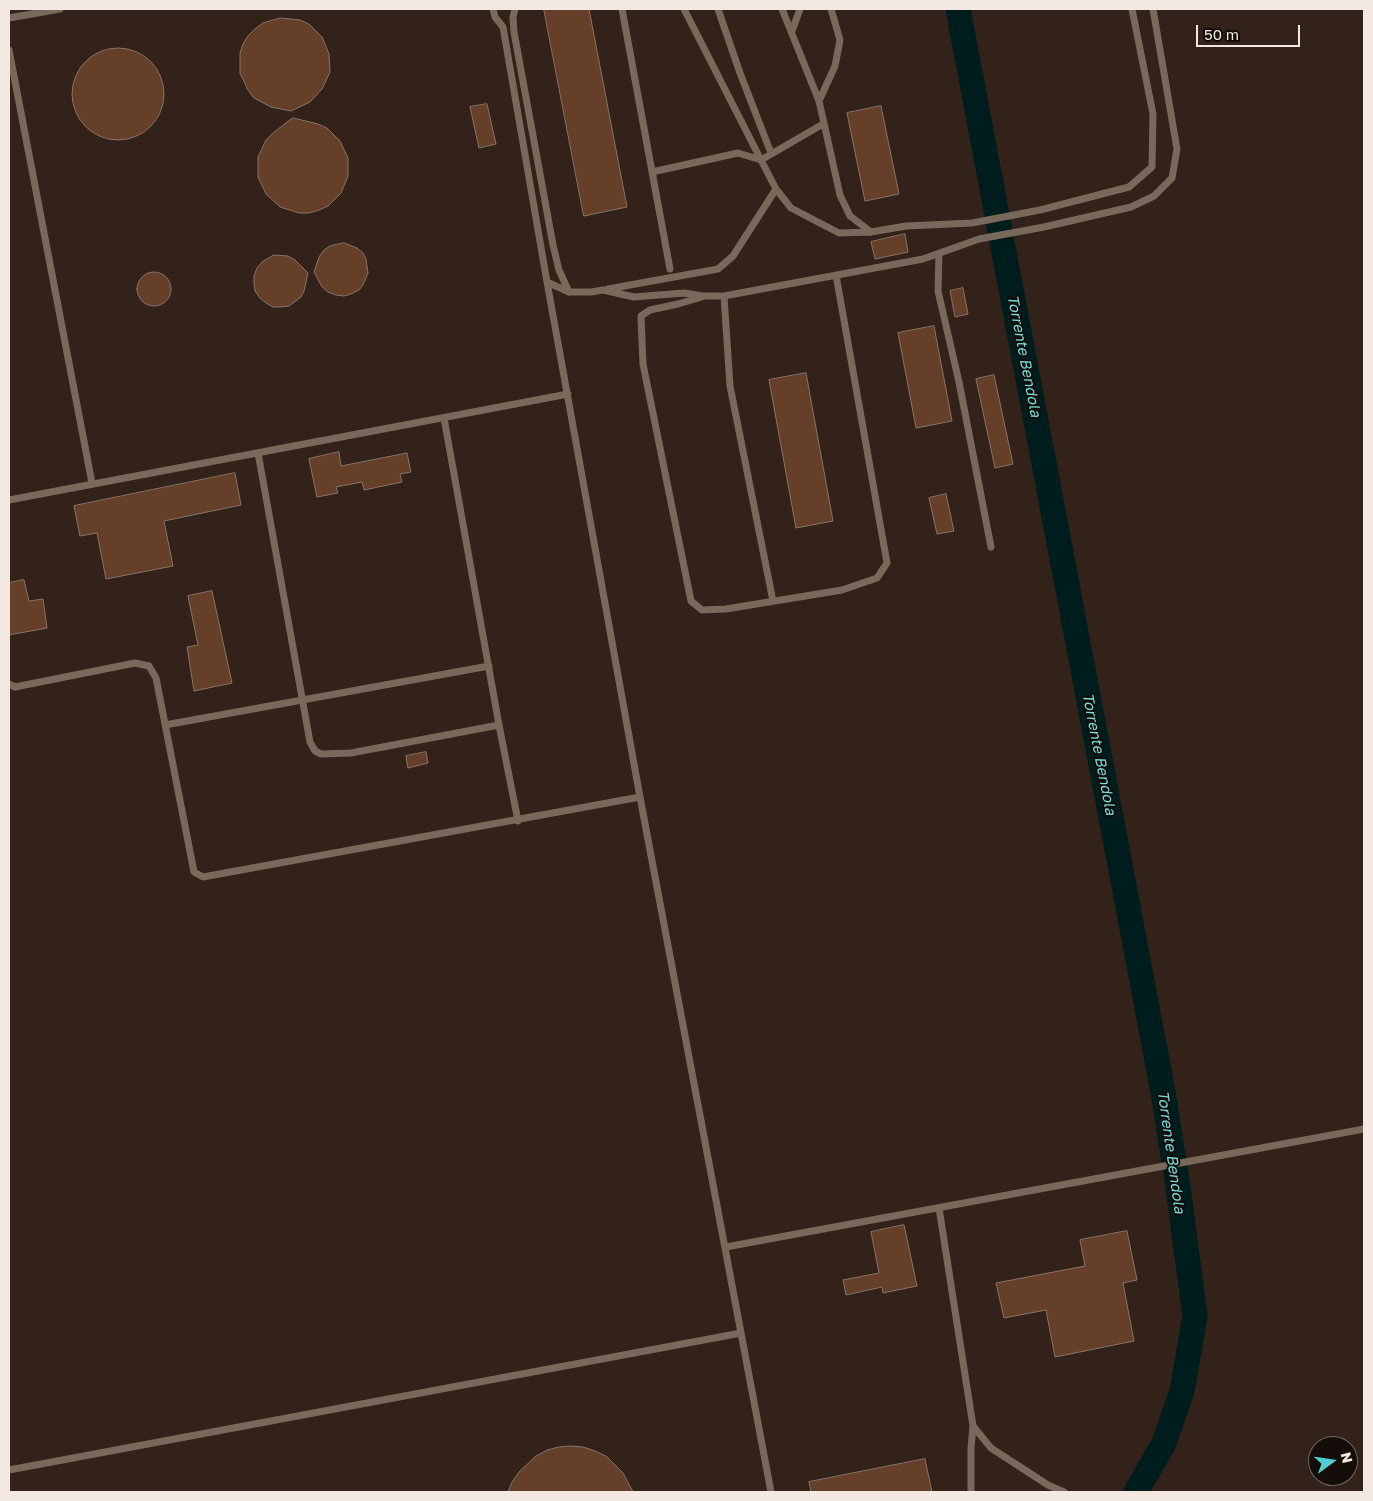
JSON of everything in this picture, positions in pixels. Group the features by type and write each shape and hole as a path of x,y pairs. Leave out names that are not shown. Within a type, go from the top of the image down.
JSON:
{"lane":[{"path":"9,18 60,9"},
{"path":"493,9 495,16 503,27 640,797 771,1492"},
{"path":"515,9 513,17 514,32 553,245 559,270 569,292"},
{"path":"622,9 670,269"},
{"path":"684,9 776,189 791,208 840,232 871,232 906,226 972,223 1040,210 1129,187 1152,167 1153,114 1132,9"},
{"path":"718,9 740,73 772,154"},
{"path":"782,9 819,101 840,196 850,216 871,232"},
{"path":"792,31 800,9"},
{"path":"819,101 835,66 840,40 831,9"},
{"path":"603,290 634,297 684,293 703,296 724,296 923,259 979,239 1044,227 1131,207 1154,196 1172,178 1177,149 1153,9"},
{"path":"9,50 92,484"},
{"path":"652,172 738,153 761,160 824,124"},
{"path":"547,282 569,292 591,292 718,270 733,256 776,189"},
{"path":"939,254 938,291 959,382 991,548"},
{"path":"703,296 650,310 641,316 643,364 691,601 702,610 726,609 842,590 877,578 887,563 836,276"},
{"path":"724,296 730,386 773,601"},
{"path":"9,500 568,394"},
{"path":"444,418 518,821"},
{"path":"258,453 310,742 315,751 321,754 350,753 499,725"},
{"path":"9,684 15,688 135,663 149,666 156,678 194,872 203,877 518,821 640,797"},
{"path":"165,725 489,666"},
{"path":"726,1247 1364,1129"},
{"path":"939,1208 973,1426 971,1448 972,1492"},
{"path":"9,1470 741,1333"},
{"path":"973,1426 991,1448 1048,1485 1064,1492"}],"building":[{"path":"544,9 589,9 627,207 584,216"},
{"path":"281,18 300,20 309,24 322,37 329,54 330,72 322,89 310,102 291,111 271,107 254,98 240,73 240,53 248,36 263,23"},
{"path":"118,48 135,52 150,62 160,77 164,94 160,111 150,126 135,136 118,140 101,136 86,126 76,111 72,94 76,77 86,62 101,52"},
{"path":"487,104 496,144 479,148 470,107"},
{"path":"881,106 899,194 865,201 847,113"},
{"path":"293,118 327,128 340,141 348,158 348,176 341,193 328,206 309,213 299,213 280,207 266,194 258,177 258,157 266,140"},
{"path":"905,234 908,252 875,259 871,242"},
{"path":"344,243 357,248 363,253 368,273 359,290 344,296 328,292 322,287 314,272 319,257 324,250 330,246"},
{"path":"274,255 288,256 308,273 301,297 289,306 273,307 260,298 255,291 254,276 257,268 262,262"},
{"path":"154,272 161,273 166,277 170,282 170,296 166,301 161,305 154,306 147,305 142,301 138,296 137,289 138,282 142,277 147,273"},
{"path":"963,288 968,314 955,317 950,291"},
{"path":"934,326 952,421 916,428 898,333"},
{"path":"806,373 833,521 796,528 769,380"},
{"path":"994,375 1013,464 995,468 976,379"},
{"path":"339,452 341,466 407,453 411,472 400,474 402,482 364,490 362,482 336,487 338,493 317,497 309,459"},
{"path":"235,473 241,505 164,521 173,566 106,579 97,533 80,536 74,506"},
{"path":"946,494 954,531 937,534 929,498"},
{"path":"24,580 29,601 43,599 47,628 9,635 9,583"},
{"path":"212,591 232,683 194,691 187,647 198,645 188,596"},
{"path":"426,752 428,763 408,768 406,756"},
{"path":"904,1225 917,1286 883,1293 882,1287 846,1295 843,1280 879,1273 871,1232"},
{"path":"1127,1231 1137,1280 1123,1283 1134,1341 1055,1357 1046,1310 1004,1318 996,1283 1085,1266 1080,1240"},
{"path":"571,1446 583,1447 606,1456 623,1473 633,1492 508,1492 519,1472 536,1456 547,1450"},
{"path":"925,1459 932,1492 811,1492 809,1482"}],"waterway":[{"name":"Torrente Bendola","path":"958,9 1163,1092 1195,1316 1182,1391 1164,1443 1136,1492"}]}
